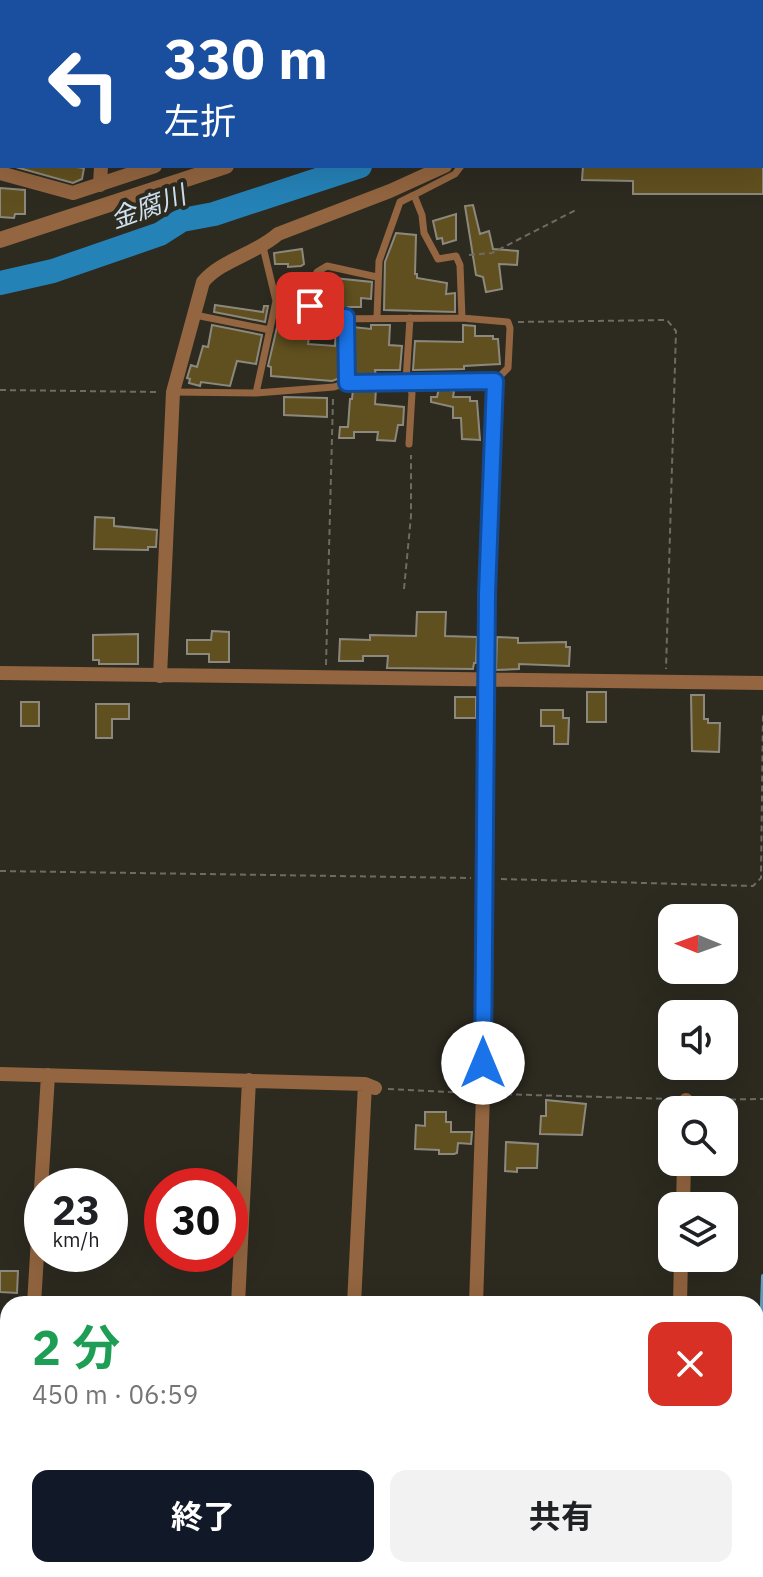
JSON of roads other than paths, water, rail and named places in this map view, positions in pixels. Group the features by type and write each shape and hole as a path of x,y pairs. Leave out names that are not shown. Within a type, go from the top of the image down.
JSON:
{"street":[{"path":"100,185 101,168"},
{"path":"0,173 73,193 149,168"},
{"path":"0,240 220,168"},
{"path":"160,676 173,392 203,282 212,271 263,247 278,234 441,168"},
{"path":"476,1296 483,1094 486,679 495,381"},
{"path":"0,673 763,683"},
{"path":"0,1074 370,1086 355,1296"},
{"path":"34,1296 48,1075"},
{"path":"238,1296 249,1080"},
{"path":"680,1296 681,1272"}],"lane":[{"path":"377,317 379,261 400,202 455,174 460,168"},
{"path":"414,195 422,215 424,233 438,259 456,256 460,265 462,318"},
{"path":"256,393 276,301 263,247"},
{"path":"173,392 256,393 334,387 347,383 495,381 508,368 508,322 462,318 322,319 310,306 317,272 327,266 377,277"},
{"path":"276,301 310,299"},
{"path":"192,314 270,330"},
{"path":"346,317 347,383"},
{"path":"409,444 412,393 406,381 410,318"}],"waterway":[{"name":"金腐川","path":"0,283 53,271 160,234 182,220 214,214 354,168"},
{"path":"762,1296 763,1276"}]}
